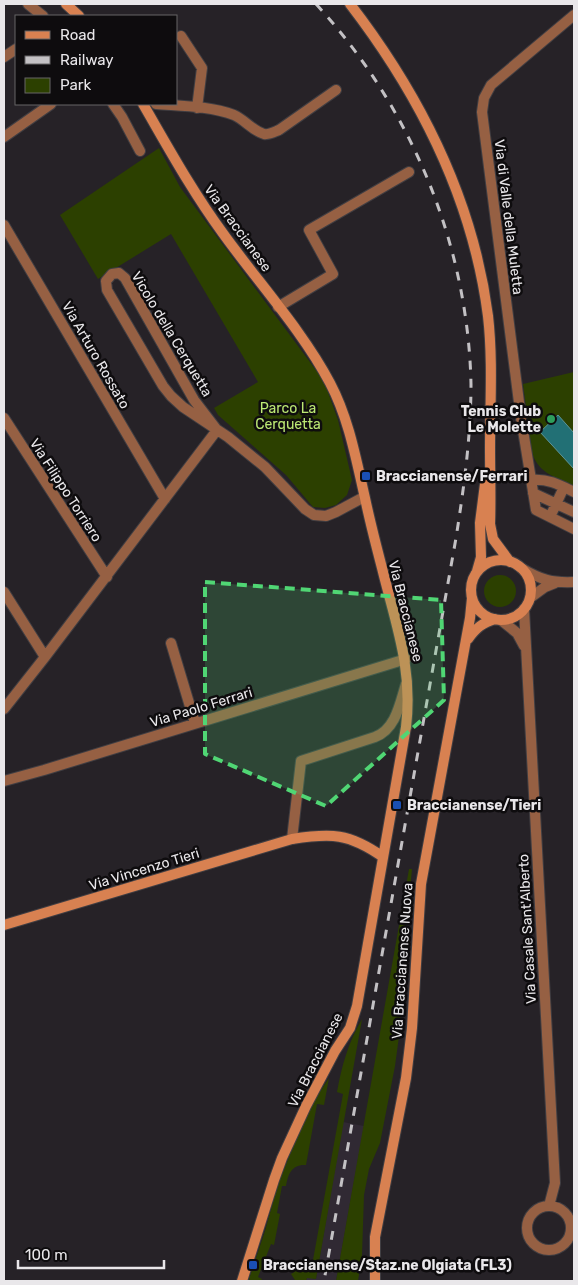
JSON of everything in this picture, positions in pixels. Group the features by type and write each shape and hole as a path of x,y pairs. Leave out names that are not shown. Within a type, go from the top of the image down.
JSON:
{"street":[{"path":"28,4 42,15"},
{"path":"66,4 78,15"},
{"path":"350,4 386,52 424,116 451,178 464,214 479,270 488,316 491,348 490,524 494,539 510,562"},
{"name":"Via di Valle della Muletta","path":"550,517 536,510 533,493 482,119 483,105 491,85 574,15"},
{"path":"181,36 202,68 197,108"},
{"path":"4,57 15,50"},
{"path":"166,105 231,114 261,133 268,134 279,130 336,90"},
{"path":"4,137 50,105"},
{"path":"114,105 140,151"},
{"name":"Via Braccianese","path":"143,105 195,195 318,362 338,401 353,443 364,497 406,659 408,678 406,727 357,1006 350,1028 335,1051 306,1106 282,1158 242,1281"},
{"path":"278,307 333,274 310,230 410,172"},
{"name":"Via Arturo Rossato","path":"4,224 165,499"},
{"name":"Vicolo della Cerquetta","path":"217,430 194,400 125,278 119,273 112,274 106,281 107,290 164,386 183,406 265,467 305,509 314,515 321,517 330,515 364,497"},
{"name":"Via Filippo Torriero","path":"4,418 107,577"},
{"path":"4,709 107,577 217,430"},
{"path":"490,446 480,523 481,557 472,585 472,598 478,609 488,617 498,619 514,617 524,609 530,598 545,587 556,583 574,582"},
{"path":"528,461 541,475 574,492"},
{"path":"531,480 551,481"},
{"path":"564,487 550,517 574,529"},
{"path":"533,493 574,512"},
{"path":"476,573 486,564 498,560 510,562 536,578 556,583"},
{"path":"521,568 529,579 530,598"},
{"path":"4,592 45,657"},
{"name":"Via Braccianense Nuova","path":"375,1281 375,1237 406,1078 412,1028 421,884 472,598"},
{"name":"Via Casale Sant'Alberto","path":"524,609 555,1183 548,1206"},
{"path":"498,619 517,633 526,649"},
{"name":"Via Braccianense Nuova","path":"465,644 476,628 483,623 498,619"},
{"path":"172,643 195,724"},
{"name":"Via Paolo Ferrari","path":"4,781 406,659"},
{"path":"292,839 301,761 385,732 395,717 408,678"},
{"name":"Via Vincenzo Tieri","path":"4,926 292,839 324,835 340,836 359,842 383,857"},
{"path":"548,1206 555,1207 565,1213 572,1224 568,1239 556,1248 549,1250 535,1244 527,1232 527,1224 530,1217 535,1211 548,1206"}],"highlighted area":[{"path":"205,582 441,600 444,700 326,806 205,754"}],"shaded area":[{"path":"343,1122 364,1126 336,1281 306,1281 307,1277 316,1279"}],"green space":[{"name":"Parco La Cerquetta","path":"159,148 180,187 324,381 338,420 352,480 347,495 336,505 325,508 313,507 286,475 218,415 214,408 258,382 171,234 98,279 60,215"},
{"name":"Tennis Club Le Molette","path":"574,372 574,486 549,474 535,460 532,453 523,384"},
{"path":"500,575 506,576 511,580 515,585 515,597 511,602 506,606 500,607 494,606 489,602 485,597 484,591 485,585 489,580 494,576"},
{"path":"409,869 412,869 406,913 400,1029 380,1143 369,1169 364,1195 362,1255 358,1281 336,1281"},
{"path":"362,1019 316,1279 307,1278 306,1281 294,1281 291,1274 313,1260 343,1094 337,1092 339,1082 349,1046"},
{"path":"329,1078 324,1105 317,1104 306,1165 294,1168 286,1186 282,1186 277,1213 280,1214 274,1245 271,1244 258,1277 262,1279 261,1281 250,1281 249,1279 278,1184 302,1125 315,1099"}],"water":[{"path":"558,415 574,433 574,469 540,432"}],"railway":[{"path":"316,4 350,44 380,87 406,133 428,180 446,229 459,280 467,332 471,384 467,461 456,538 324,1281"}],"place":[{"name":"Tennis Club Le Molette","path":"551,419"},
{"name":"Braccianense/Ferrari","path":"366,476"},
{"name":"Braccianense/Tieri","path":"397,805"},
{"name":"Braccianense/Staz.ne Olgiata (FL3)","path":"253,1265"}]}
